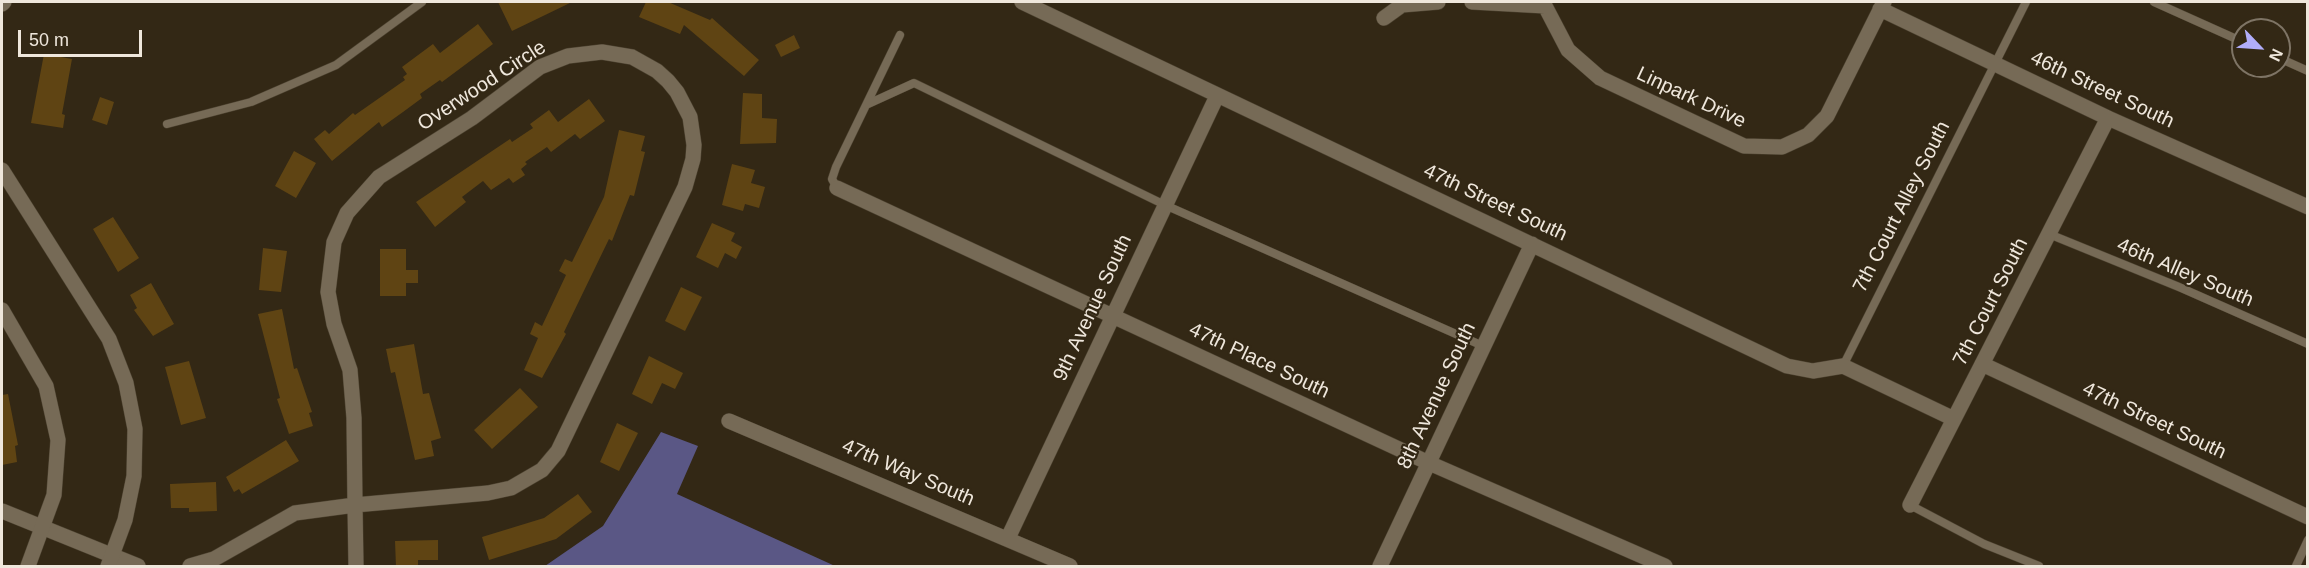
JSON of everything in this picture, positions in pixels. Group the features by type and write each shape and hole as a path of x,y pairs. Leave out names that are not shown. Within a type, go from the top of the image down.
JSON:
{"street":[{"name":"47th Street South","path":"1022,2 1787,366 1813,371 1842,366"},
{"path":"1384,18 1402,5 1438,2"},
{"path":"1472,2 1546,4"},
{"name":"Linpark Drive","path":"1546,4 1568,50 1600,78 1744,146 1782,147 1808,135 1827,116 1882,5"},
{"name":"46th Street South","path":"1882,5 1993,63 2307,207"},
{"name":"Overwood Circle","path":"190,567 214,559 282,518 306,510 488,493 511,488 542,470 558,451 690,173 694,145 690,117 677,92 657,71 639,60 618,53 585,52 554,61 528,76 447,135 379,177 347,213 332,250 328,292 334,324 350,370 354,418 355,505"},
{"name":"9th Avenue South","path":"1008,538 1216,96"},
{"name":"7th Court South","path":"1910,505 2109,118"},
{"path":"2,170 109,339 126,383 135,429 134,476 125,520 110,562"},
{"name":"47th Place South","path":"837,188 1429,463 1665,567"},
{"name":"8th Avenue South","path":"1380,567 1532,244"},
{"path":"2,310 46,386 56,422 57,477 43,530 28,567"},
{"name":"47th Street South","path":"1982,364 2307,517"},
{"path":"1842,366 1954,419"},
{"name":"47th Way South","path":"729,421 1008,538 1070,567"},
{"path":"355,505 356,567"},
{"path":"2,511 110,562 138,567"}],"lane":[{"path":"167,124 251,102 336,65 422,2"},
{"name":"7th Court Alley South","path":"1842,366 1993,63 2026,2"},
{"path":"2154,2 2231,37"},
{"path":"837,188 832,179 900,35"},
{"path":"2291,64 2307,71"},
{"path":"868,104 914,83 1165,205 1484,346"},
{"name":"46th Alley South","path":"2049,234 2179,287 2307,344"},
{"path":"1910,505 1984,544 2039,567"},
{"path":"2296,567 2307,540"}],"shaded area":[{"path":"661,432 698,446 677,494 835,566 545,566 603,526"}],"building":[{"path":"498,2 572,2 512,31"},
{"path":"646,2 668,2 710,20 712,18 759,60 744,76 684,25 680,34 639,17"},
{"path":"478,24 493,44 442,82 440,80 420,94 422,98 382,127 379,122 332,161 314,139 325,130 329,134 353,113 355,115 405,80 403,77 407,74 402,67 433,44 440,53"},
{"path":"794,35 800,48 781,57 775,45"},
{"path":"44,54 72,59 62,114 65,115 63,128 31,123"},
{"path":"743,93 762,94 762,118 777,119 776,143 740,144"},
{"path":"100,97 114,102 107,125 92,120"},
{"path":"589,99 605,121 580,139 575,134 551,152 547,147 525,162 527,164 521,169 525,175 513,183 509,178 491,190 483,181 462,197 466,202 435,227 416,202 510,139 512,142 533,128 530,124 549,110 558,122"},
{"path":"619,130 645,136 641,151 645,152 634,196 630,195 612,241 609,239 564,332 566,334 542,378 524,370 538,338 530,334 535,322 542,326 566,275 559,271 565,259 572,262 604,197"},
{"path":"294,151 316,163 296,198 275,186"},
{"path":"732,164 755,170 751,183 765,187 759,208 745,204 743,211 722,205"},
{"path":"113,217 139,258 118,272 93,229"},
{"path":"712,223 735,233 731,241 742,247 736,259 725,253 718,268 696,257"},
{"path":"263,248 287,251 281,292 259,290"},
{"path":"380,249 406,249 406,270 418,270 418,283 406,283 406,296 380,296"},
{"path":"151,283 174,324 153,336 134,310 137,308 130,295"},
{"path":"681,287 702,297 685,331 665,321"},
{"path":"282,309 294,369 297,368 312,412 309,413 313,426 289,434 277,399 280,398 258,314"},
{"path":"414,344 423,394 429,393 441,438 431,441 434,456 415,460 395,372 391,373 386,349"},
{"path":"649,356 683,373 675,389 662,383 652,404 632,394"},
{"path":"189,361 206,418 181,425 165,367"},
{"path":"520,388 538,407 492,449 474,430"},
{"path":"8,394 18,445 15,446 17,462 2,465 2,395"},
{"path":"617,423 638,433 619,471 600,462"},
{"path":"286,440 299,461 242,494 239,489 234,492 226,477"},
{"path":"216,482 217,511 189,512 189,508 171,508 170,484"},
{"path":"578,494 592,512 556,539 489,560 482,537 544,518"},
{"path":"438,540 438,560 418,560 418,567 396,567 395,541"}]}
